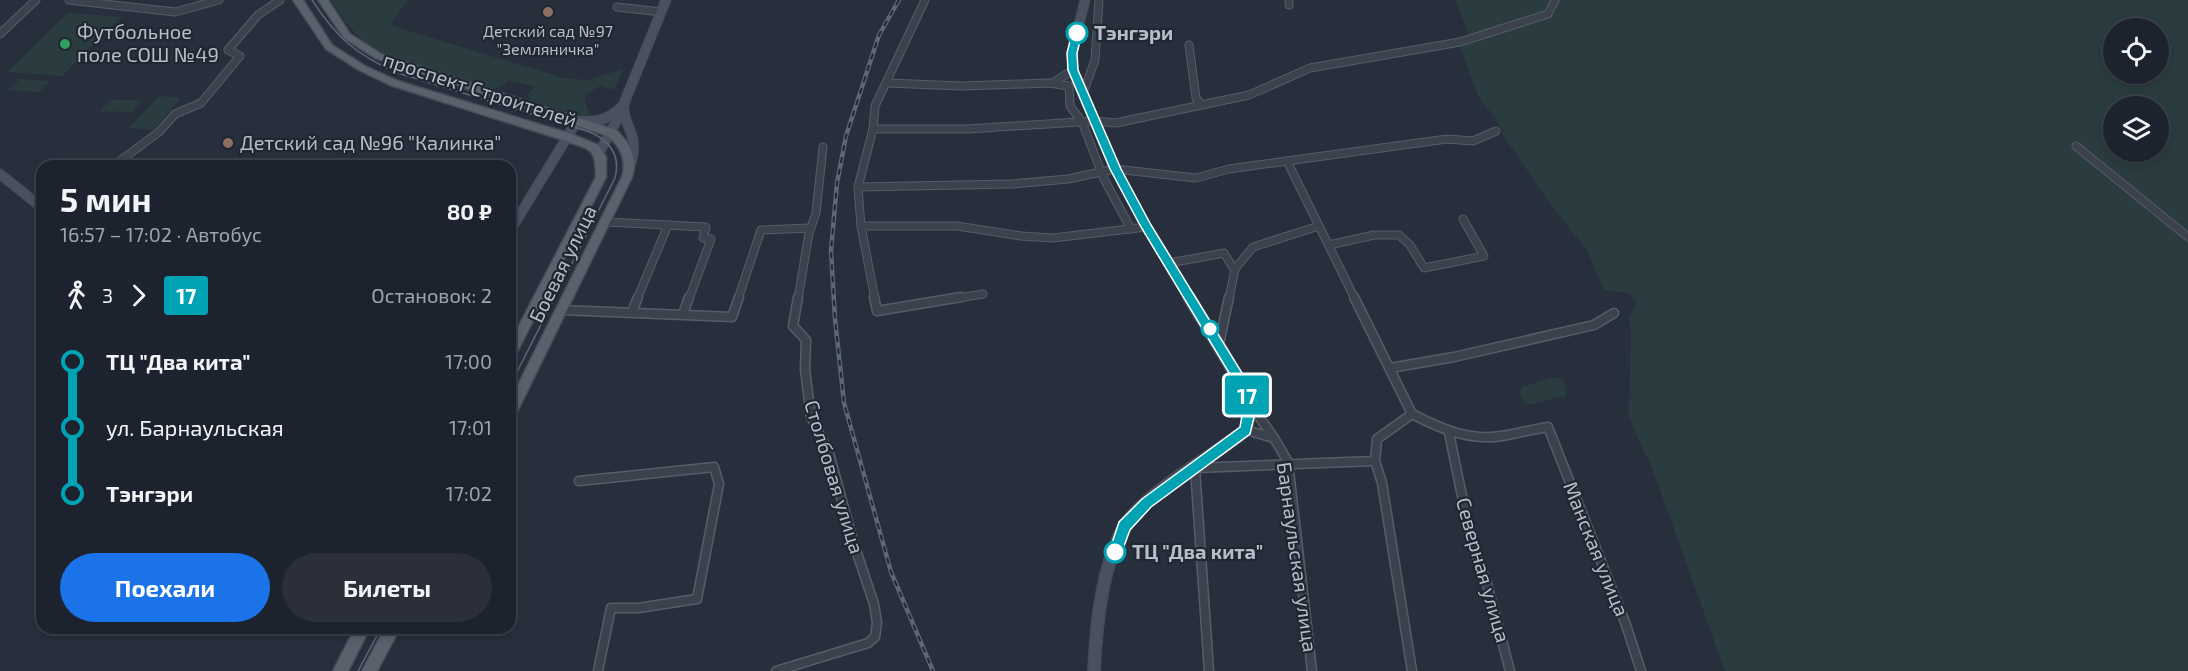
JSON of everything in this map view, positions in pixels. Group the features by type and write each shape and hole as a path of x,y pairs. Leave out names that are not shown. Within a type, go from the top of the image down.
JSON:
{"main road":[{"name":"проспект Строителей","path":"298,0 329,47 362,69 394,83 567,137 594,148 601,157"},
{"name":"проспект Строителей","path":"323,0 348,36 378,56 612,133"},
{"path":"612,133 627,150 629,171"},
{"name":"Боевая улица","path":"516,343 602,177 601,157"},
{"name":"Боевая улица","path":"516,402 629,171"},
{"path":"340,671 360,634"},
{"path":"369,671 390,634"}],"street":[{"path":"0,34 36,0"},
{"path":"69,0 176,12 219,0"},
{"path":"121,160 159,132 175,114 201,103 240,56 228,50 254,21 274,2 280,0"},
{"path":"601,157 666,0"},
{"path":"925,0 875,106 873,129 858,186 861,226 877,311 983,294"},
{"path":"1085,0 1072,53 1073,70 1115,169 1146,227 1219,344 1251,405 1274,438"},
{"path":"1083,93 1090,81 1094,66 1099,0"},
{"path":"873,129 968,129 1095,121 1116,123 1249,95 1310,68 1460,42 1548,14 1555,0"},
{"path":"617,7 662,12"},
{"path":"1189,45 1196,98 1202,105"},
{"path":"887,84 1038,85 1054,82 1073,70"},
{"path":"1054,82 1070,86 1070,105 1082,122 1102,171 1131,229"},
{"path":"516,221 577,121 602,121 615,115 624,103"},
{"path":"624,103 624,122 632,131 636,146 629,171"},
{"path":"858,186 1012,184 1068,178 1115,169 1196,178 1229,169 1447,139 1473,141 1496,131"},
{"path":"2076,146 2188,237"},
{"name":"Столбовая улица","path":"776,671 868,643 875,637 877,630 874,604 853,542 829,453 811,417 805,369 806,340 793,326 810,228 816,213 823,147"},
{"path":"1287,161 1412,414 1449,433"},
{"path":"0,174 36,203"},
{"path":"1329,245 1387,233 1399,235 1409,243 1424,268 1484,256 1463,219"},
{"path":"606,222 706,227 703,238 711,239 683,314"},
{"path":"633,312 668,225"},
{"path":"861,226 957,226 1021,236 1053,238 1146,227"},
{"path":"1219,344 1234,271 1253,247 1319,226"},
{"path":"562,310 732,317 761,230 810,228"},
{"path":"1169,263 1224,253 1234,271"},
{"path":"1390,368 1454,357 1594,325 1614,313"},
{"path":"1094,671 1106,580 1124,526 1147,503 1246,430 1251,405"},
{"path":"1412,414 1377,439 1376,461 1382,483 1412,671"},
{"name":"Манская улица","path":"1449,433 1491,437 1548,427 1625,622 1641,671"},
{"name":"Барнаульская улица","path":"1246,430 1274,438 1288,462 1312,671"},
{"name":"Северная улица","path":"1449,433 1472,544 1487,584 1510,671"},
{"path":"1195,468 1288,462 1376,461"},
{"path":"579,481 714,467 719,484 697,599 638,608 611,608 598,671"},
{"path":"1195,468 1209,671"}],"shaded area":[{"path":"331,0 408,0 390,25 563,78 588,80 623,69 614,90 600,86 586,94 585,102 590,115 583,116 532,101 527,95 535,87 508,80 500,87 488,89 425,71 393,59 366,43 347,23"},
{"path":"1455,0 2188,0 2188,671 1725,671 1652,468 1629,414 1631,333 1629,317 1637,302 1629,293 1604,290 1588,252 1546,198 1505,138 1496,119 1479,98 1460,48 1468,41 1469,34"},
{"name":"Футбольное поле СОШ №49","path":"68,13 121,17 62,76 7,72"},
{"path":"20,79 50,81 39,92 8,90"},
{"path":"159,96 181,98 153,130 129,128"},
{"path":"111,99 142,101 132,112 100,111"},
{"path":"1553,377 1562,379 1567,388 1565,396 1526,404 1520,394 1522,387"}],"tram line":[{"path":"312,0 339,35 359,52 383,66 398,73 590,132 608,144 612,150 616,162 615,178 516,374"},
{"path":"358,671 378,634"}],"railway":[{"path":"899,0 879,35 846,136 837,183 831,251 835,319 844,403 891,572 933,671"}],"bus line":[{"name":"17","path":"1077,33 1072,53 1073,70 1115,169 1146,227 1219,344 1251,405 1246,430 1147,503 1124,526 1115,552"}],"place":[{"name":"Детский сад №97 \"Земляничка\"","path":"548,12"},
{"name":"Тэнгэри","path":"1077,33"},
{"name":"Футбольное поле СОШ №49","path":"65,44"},
{"name":"Детский сад №96 \"Калинка\"","path":"228,143"},
{"name":"ТЦ \"Два кита\"","path":"1115,552"}]}
